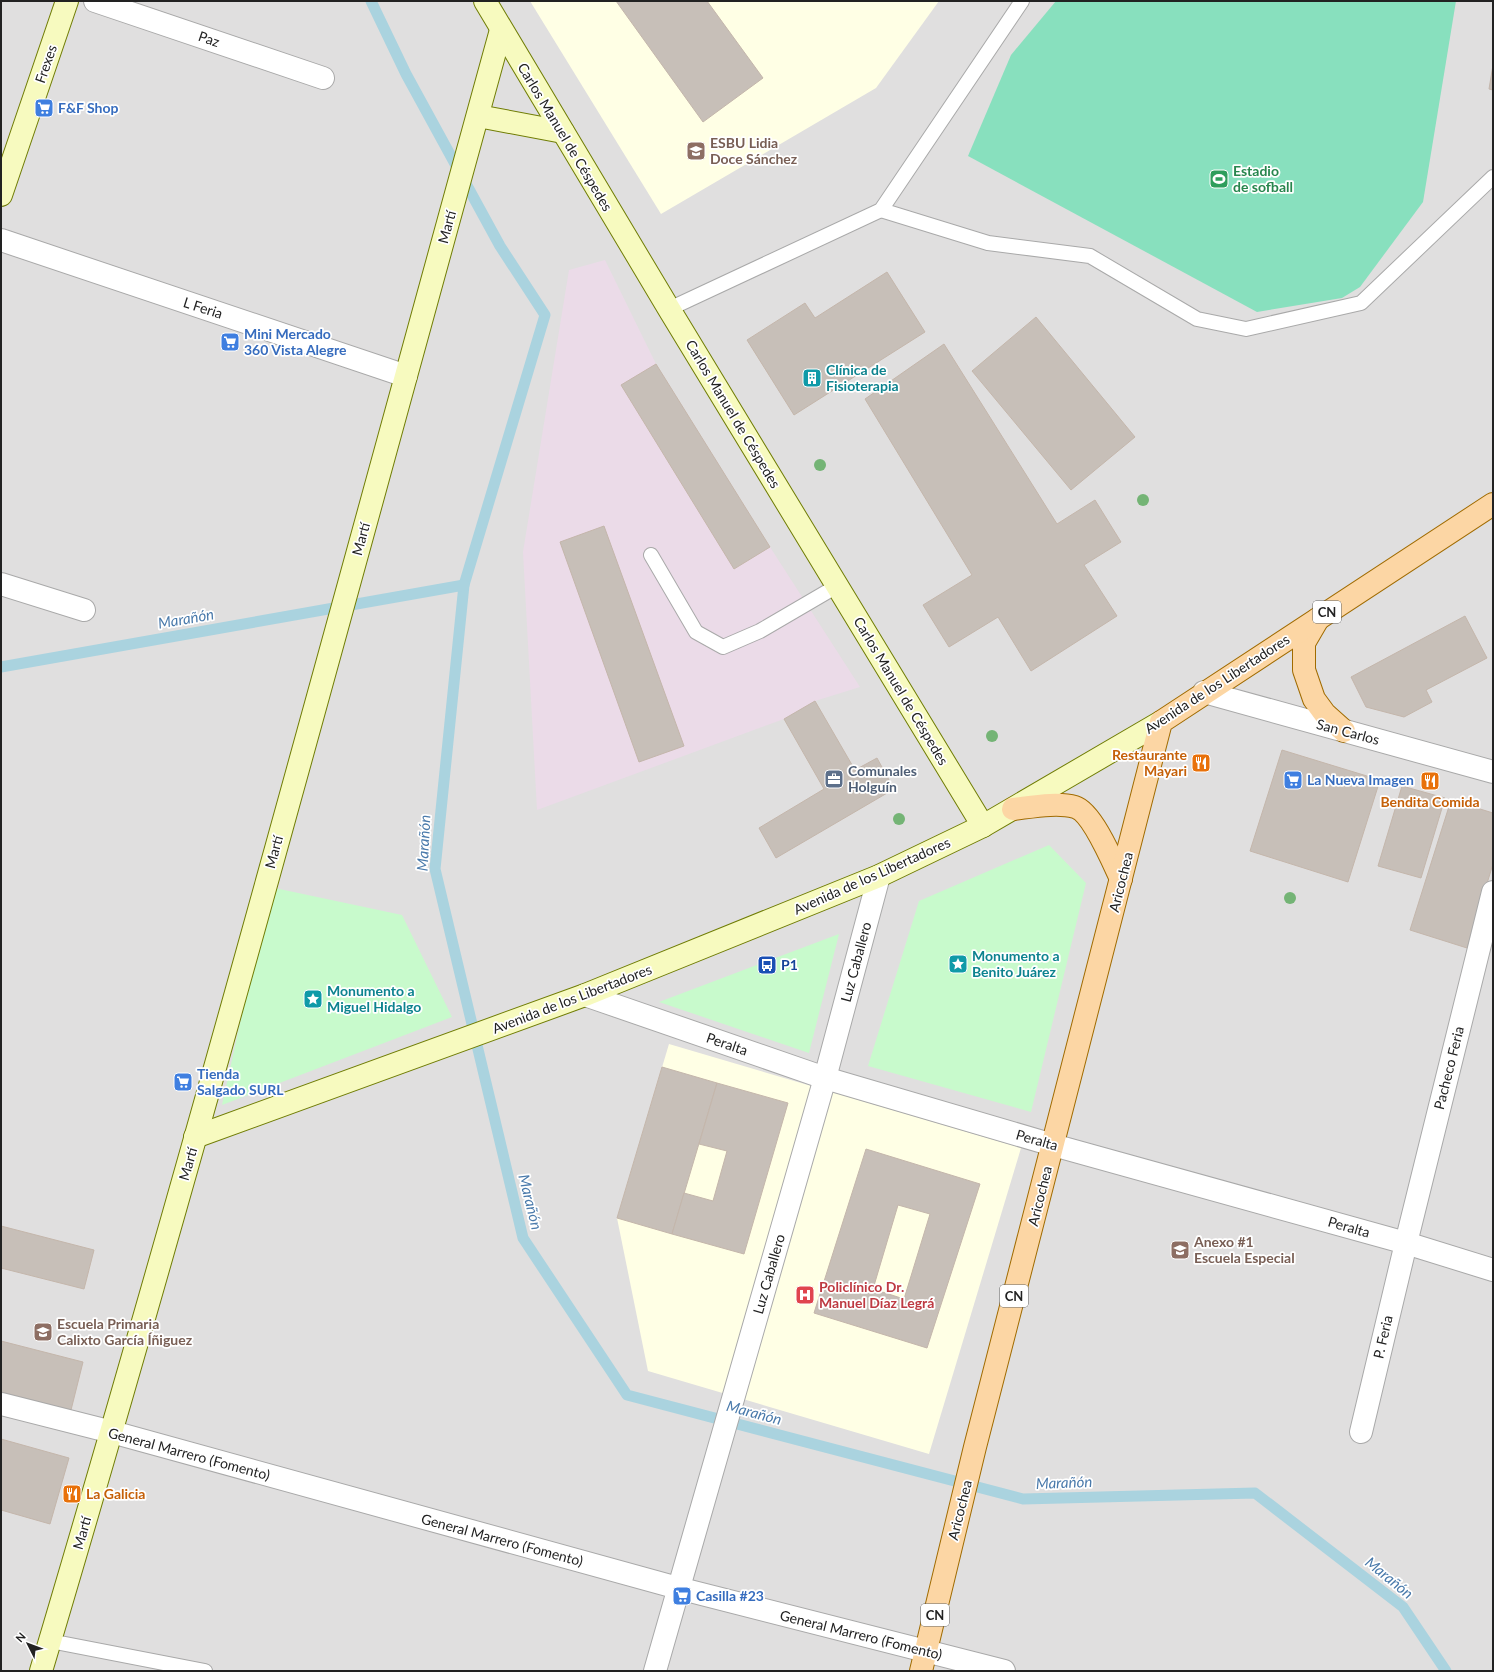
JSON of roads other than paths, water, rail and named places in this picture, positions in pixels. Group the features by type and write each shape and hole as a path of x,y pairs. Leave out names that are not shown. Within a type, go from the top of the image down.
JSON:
{"main road":[{"name":"Frexes","path":"1,195 67,1"},
{"name":"Carlos Manuel de Céspedes","path":"485,1 669,309 983,826"},
{"name":"Martí","path":"41,1671 112,1432 195,1137 501,30"},
{"path":"476,121 563,132"},
{"name":"Avenida de los Libertadores","path":"195,1137 585,995 879,876 983,826 1161,722 1204,692 1493,504"},
{"path":"1320,616 1304,643 1304,670 1314,699 1325,714 1344,730"},
{"name":"Aricochea","path":"924,1661 975,1446 1122,879 1161,722"},
{"path":"1013,809 1061,805 1076,807 1091,820 1122,879"}],"street":[{"name":"Paz","path":"95,1 323,78"},
{"name":"L Feria","path":"1,240 406,376"},
{"path":"1,584 84,610"},
{"name":"San Carlos","path":"1204,692 1493,772"},
{"name":"Luz Caballero","path":"655,1671 825,1078 879,876"},
{"name":"Pacheco Feria","path":"1406,1243 1493,892"},
{"name":"Peralta","path":"585,995 825,1078 1053,1145 1406,1243 1493,1270"},
{"name":"P. Feria","path":"1361,1432 1406,1243"},
{"name":"General Marrero (Fomento)","path":"1,1404 112,1432 678,1588 924,1661 1004,1671"}],"lane":[{"path":"669,309 881,210 1022,1"},
{"path":"881,210 988,243 1090,256 1198,318 1246,329 1361,304 1493,177"},
{"path":"651,555 696,632 723,647 760,630 837,586"},
{"path":"50,1640 206,1671"}],"waterway":[{"name":"Marañón","path":"371,1 406,74 500,246 545,315 464,585 435,869 523,1238 627,1395 1023,1499 1255,1493 1403,1607 1446,1671"},
{"name":"Marañón","path":"1,667 464,585"}],"place":[{"name":"F&F Shop","path":"44,108"},
{"name":"ESBU Lidia Doce Sánchez","path":"696,151"},
{"name":"Estadio de sofball","path":"1219,179"},
{"name":"Mini Mercado 360 Vista Alegre","path":"230,342"},
{"name":"Clínica de Fisioterapia","path":"812,378"},
{"name":"Restaurante Mayari","path":"1201,763"},
{"name":"Comunales Holguín","path":"834,779"},
{"name":"La Nueva Imagen","path":"1293,780"},
{"name":"Bendita Comida","path":"1430,781"},
{"name":"Monumento a Benito Juárez","path":"958,964"},
{"name":"P1","path":"767,965"},
{"name":"Monumento a Miguel Hidalgo","path":"313,999"},
{"name":"Tienda Salgado SURL","path":"183,1082"},
{"name":"Anexo #1 Escuela Especial","path":"1180,1250"},
{"name":"Policlínico Dr. Manuel Díaz Legrá","path":"805,1295"},
{"name":"Escuela Primaria Calixto García Íñiguez","path":"43,1332"},
{"name":"La Galicia","path":"72,1494"},
{"name":"Casilla #23","path":"682,1596"}]}
